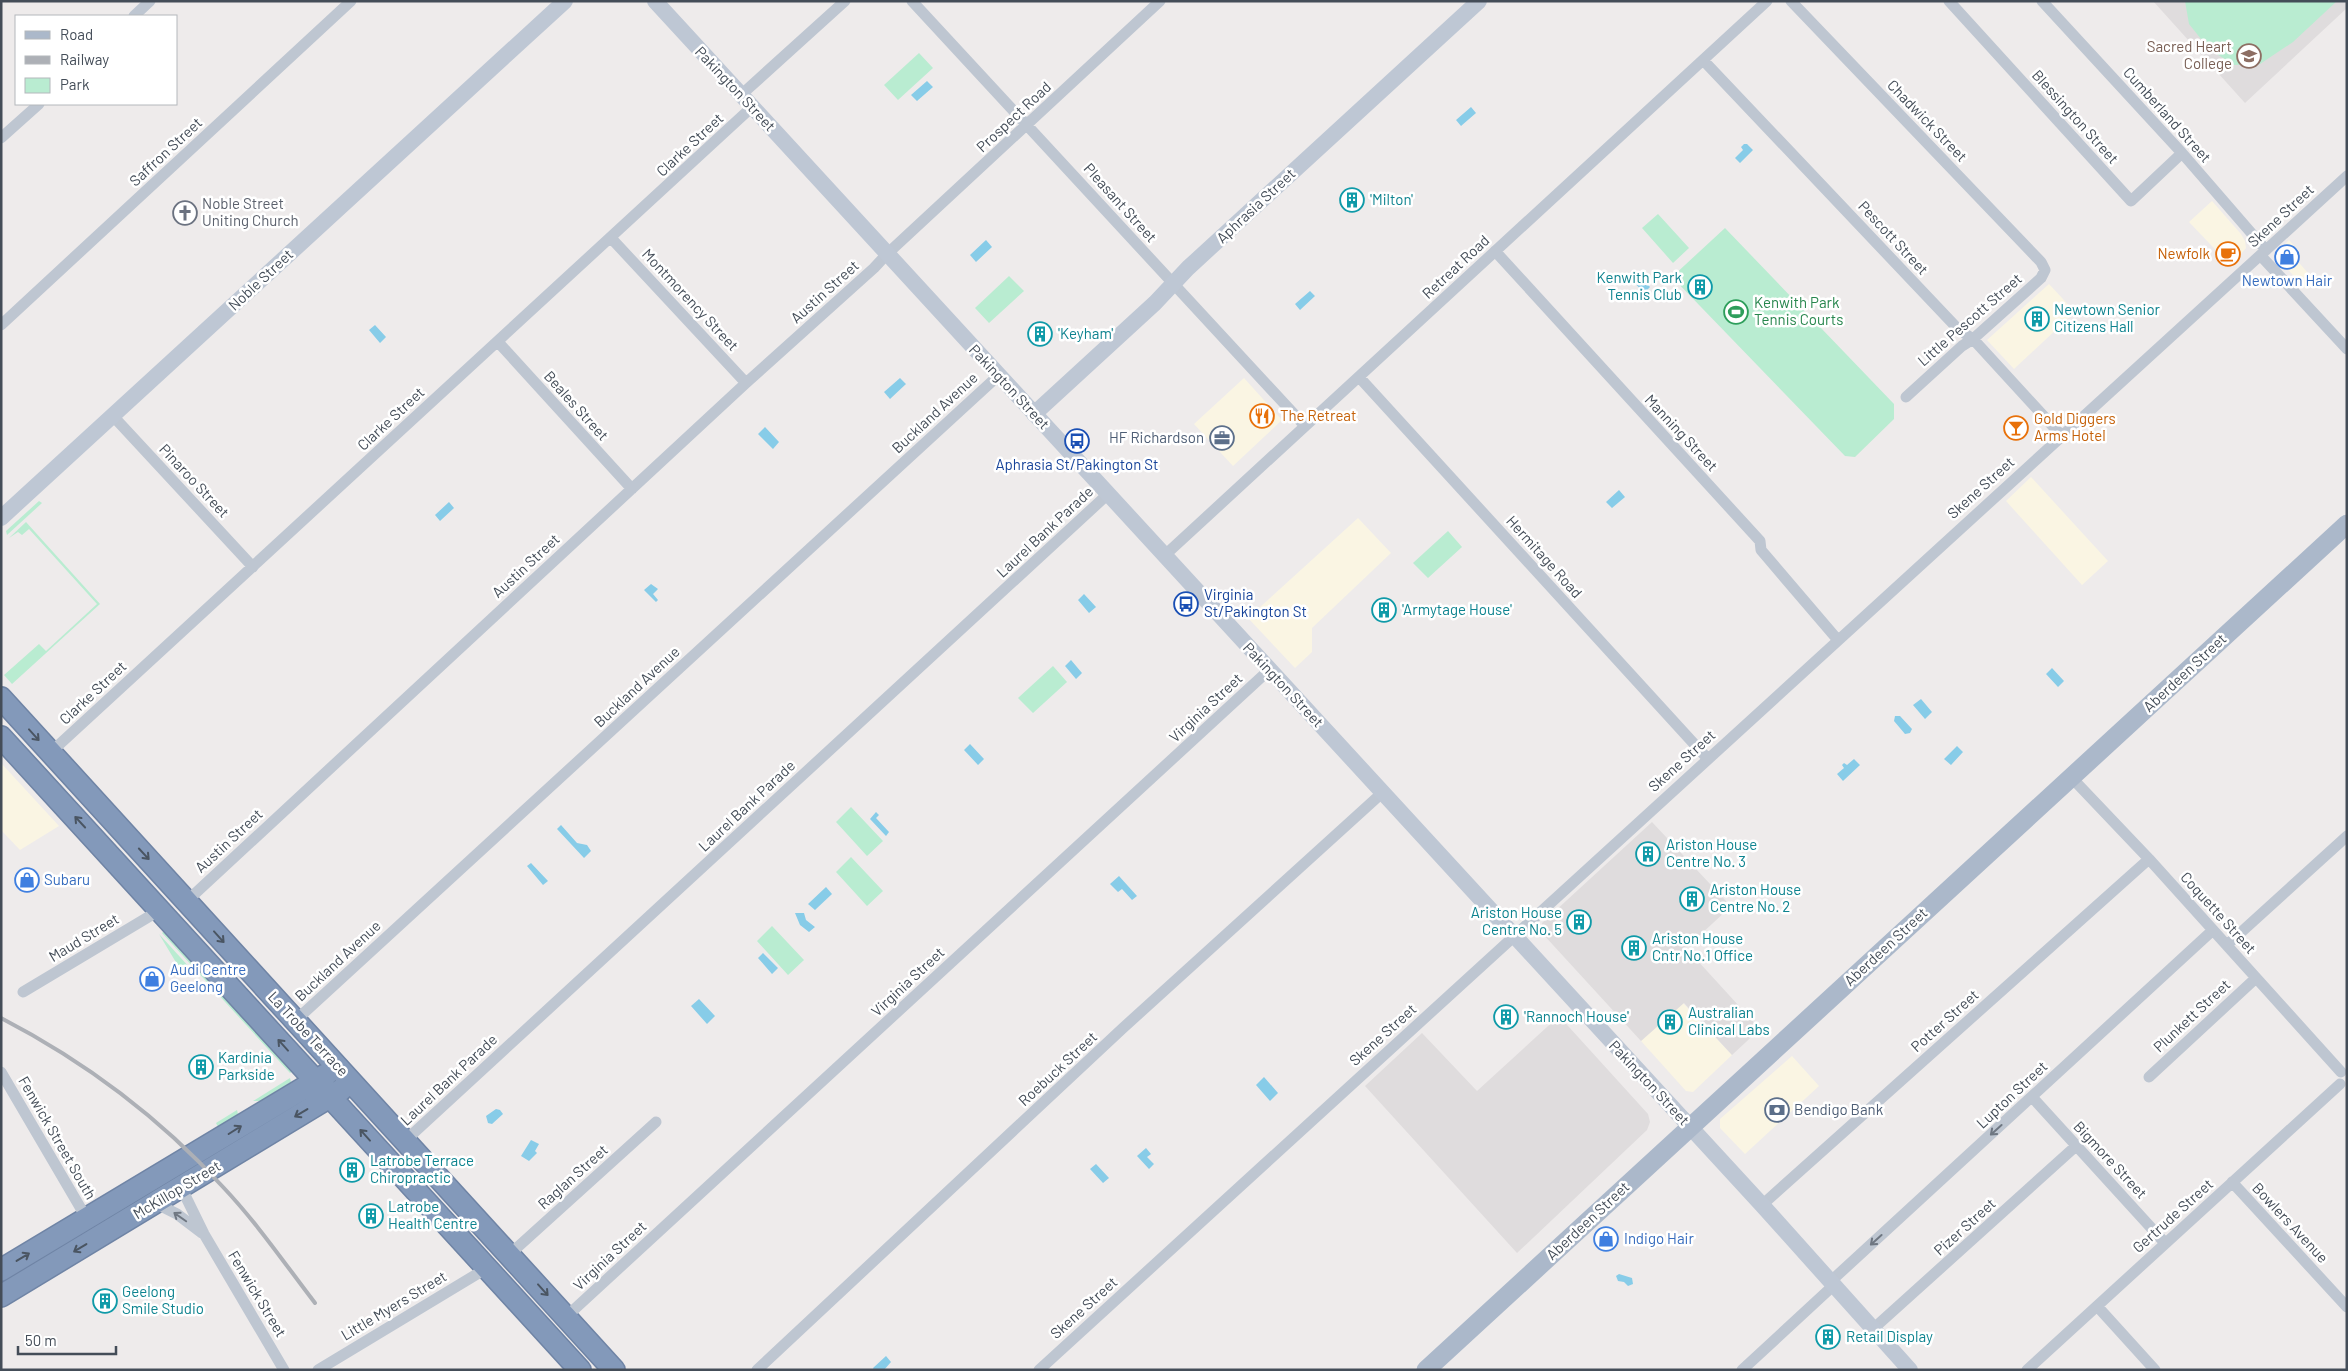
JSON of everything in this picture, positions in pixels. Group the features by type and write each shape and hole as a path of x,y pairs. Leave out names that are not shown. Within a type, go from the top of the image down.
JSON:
{"highway":[{"name":"La Trobe Terrace","path":"1,698 567,1316 614,1370"},
{"name":"La Trobe Terrace","path":"2,739 580,1370"},
{"name":"McKillop Street","path":"1,1296 181,1187 345,1075"},
{"name":"McKillop Street","path":"1,1270 87,1219 323,1089"},
{"path":"87,1219 101,1222 163,1185 181,1187"}],"main road":[{"name":"Aberdeen Street","path":"1426,1370 2347,524"}],"street":[{"path":"135,15 150,1"},
{"name":"Saffron Street","path":"1,325 351,1"},
{"name":"Noble Street","path":"1,518 565,1"},
{"name":"Pakington Street","path":"655,1 1513,937 1762,1205 1910,1370"},
{"name":"Clarke Street","path":"50,753 611,238 845,1"},
{"name":"Pleasant Street","path":"912,1 1305,426"},
{"name":"Prospect Road","path":"887,254 1160,1"},
{"name":"Aphrasia Street","path":"1034,414 1479,1"},
{"name":"Retreat Road","path":"1164,556 1768,1"},
{"name":"Chadwick Street","path":"1790,1 2042,262"},
{"name":"Blessington Street","path":"1949,1 2131,201 2182,153"},
{"name":"Cumberland Street","path":"2042,1 2182,153 2264,253 2347,349"},
{"name":"Pescott Street","path":"1703,60 1958,329 1973,340 2061,435"},
{"path":"1,138 38,105"},
{"name":"Skene Street","path":"1038,1370 1837,639 2347,176"},
{"name":"Montmorency Street","path":"611,238 746,383"},
{"name":"Manning Street","path":"1496,251 1760,540 1761,550 1837,639"},
{"name":"Austin Street","path":"187,901 887,254"},
{"name":"Little Pescott Street","path":"1906,396 1962,346 1973,340 2040,278 2045,270 2042,262"},
{"name":"Beales Street","path":"498,342 632,489"},
{"name":"Buckland Avenue","path":"295,1021 998,375"},
{"name":"Hermitage Road","path":"1359,377 1707,758"},
{"name":"Pinaroo Street","path":"113,416 253,567"},
{"name":"Laurel Bank Parade","path":"406,1140 1108,494"},
{"name":"Virginia Street","path":"567,1316 1269,670"},
{"name":"Coquette Street","path":"2071,777 2149,859 2344,1078"},
{"name":"Roebuck Street","path":"756,1370 1123,1028 1382,792"},
{"path":"2226,945 2347,836"},
{"name":"Potter Street","path":"1762,1205 2149,859"},
{"name":"Maud Street","path":"23,992 160,910"},
{"name":"Lupton Street","path":"1742,1370 2032,1097 2213,930"},
{"name":"Plunkett Street","path":"2149,1077 2256,978"},
{"name":"Fenwick Street South","path":"1,1072 87,1219"},
{"name":"Gertrude Street","path":"2027,1370 2344,1078"},
{"name":"Bigmore Street","path":"2032,1097 2165,1243"},
{"name":"Raglan Street","path":"510,1254 656,1122"},
{"name":"Pizer Street","path":"1874,1329 2076,1146"},
{"name":"Bowlers Avenue","path":"2232,1182 2347,1307"},
{"name":"Fenwick Street","path":"181,1187 204,1234 284,1370"},
{"name":"Fenwick Street","path":"155,1203 174,1212 204,1234"},
{"name":"Little Myers Street","path":"318,1370 487,1268"},
{"path":"2097,1306 2155,1370"}],"shaded area":[{"name":"Sacred Heart College","path":"2153,1 2347,1 2347,8 2245,103"},
{"path":"2212,201 2245,241 2246,248 2231,266 2189,222"},
{"path":"2289,240 2300,252 2294,257 2315,281 2306,289 2281,262 2282,247"},
{"path":"2049,284 2075,312 2014,369 1987,340"},
{"path":"1244,378 1282,420 1233,466 1194,424"},
{"path":"2031,477 2108,561 2082,585 2006,501"},
{"path":"1358,518 1391,553 1312,628 1312,652 1295,668 1248,618"},
{"path":"1,763 59,826 20,850 1,830"},
{"path":"1652,822 1726,901 1726,911 1686,948 1760,1029 1732,1055 1684,1003 1641,1041 1542,933 1542,923"},
{"path":"1683,1003 1732,1055 1693,1092 1686,1091 1641,1041"},
{"path":"1559,1016 1648,1114 1650,1122 1647,1130 1517,1253 1365,1086 1422,1033 1477,1091"},
{"path":"1792,1056 1819,1086 1745,1154 1720,1128 1720,1119"}],"green space":[{"name":"Sacred Heart College","path":"2185,1 2337,1 2293,42 2260,64 2234,65 2209,49 2189,24"},
{"path":"919,53 933,68 898,100 884,85"},
{"path":"1658,214 1689,248 1673,263 1642,228"},
{"path":"1725,228 1894,404 1894,419 1855,457 1845,456 1672,277"},
{"path":"1009,276 1024,291 989,323 975,308"},
{"path":"39,501 42,503 7,535 6,531"},
{"path":"26,522 100,604 12,684 4,675 39,644 46,651 97,604 29,529 22,535 18,532 9,538"},
{"path":"1448,531 1462,547 1428,578 1413,563"},
{"path":"1053,666 1067,682 1033,713 1018,698"},
{"path":"851,807 883,841 867,856 836,822"},
{"path":"851,857 883,891 867,906 836,872"},
{"path":"772,926 804,960 788,975 757,941"},
{"path":"165,930 294,1070 290,1073 162,933"},
{"path":"159,934 191,969 183,974"},
{"path":"290,1078 291,1082 260,1101 253,1101"},
{"path":"237,1110 238,1114 218,1127 216,1123"}],"water":[{"path":"927,81 933,87 917,101 911,95"},
{"path":"1471,107 1476,113 1461,126 1456,120"},
{"path":"1747,144 1753,150 1740,163 1735,158 1743,150 1741,147"},
{"path":"986,240 992,247 976,262 970,255"},
{"path":"1638,274 1650,287 1644,293 1632,280"},
{"path":"1310,291 1315,296 1300,310 1295,304"},
{"path":"375,325 386,337 380,343 369,330"},
{"path":"900,378 906,384 890,399 884,392"},
{"path":"765,427 779,442 773,449 758,434"},
{"path":"1619,490 1625,497 1612,508 1606,502"},
{"path":"449,502 454,508 440,521 435,515"},
{"path":"651,584 658,589 653,594 658,600 656,602 644,590"},
{"path":"1084,594 1096,607 1089,613 1078,600"},
{"path":"1071,660 1082,673 1076,679 1065,666"},
{"path":"2052,668 2064,681 2058,687 2046,674"},
{"path":"1921,699 1932,712 1925,719 1913,705"},
{"path":"1895,716 1900,716 1912,729 1910,733 1905,734 1894,721"},
{"path":"970,744 984,759 978,765 964,750"},
{"path":"1957,746 1963,752 1951,765 1944,759"},
{"path":"1854,759 1860,765 1843,781 1837,774 1844,768 1842,765 1844,763 1847,765"},
{"path":"876,812 879,815 876,818 889,832 886,836 870,819"},
{"path":"561,825 577,843 587,845 591,851 584,858 557,829"},
{"path":"531,863 548,881 543,885 527,866"},
{"path":"1119,876 1137,896 1132,900 1122,889 1118,892 1110,884"},
{"path":"826,887 832,894 815,910 808,904"},
{"path":"795,913 804,913 806,920 815,927 809,932 800,925"},
{"path":"763,953 778,968 772,974 758,958"},
{"path":"699,999 715,1016 707,1024 691,1006"},
{"path":"1264,1077 1278,1093 1270,1101 1256,1085"},
{"path":"496,1109 500,1110 503,1114 492,1124 488,1123 486,1116"},
{"path":"531,1140 539,1144 535,1151 537,1153 529,1161 521,1156"},
{"path":"1146,1148 1151,1154 1147,1157 1154,1164 1149,1169 1137,1156"},
{"path":"1096,1164 1109,1178 1103,1183 1090,1169"},
{"path":"1619,1274 1632,1278 1633,1284 1628,1286 1624,1282 1618,1281 1616,1276"},
{"path":"886,1356 891,1362 884,1370 874,1370 873,1368"}],"railway":[{"path":"1,1018 91,1072 120,1093 173,1138 199,1162 235,1201 259,1229 315,1303"}],"place":[{"name":"Sacred Heart College","path":"2249,56"},
{"name":"'Milton'","path":"1352,200"},
{"name":"Noble Street Uniting Church","path":"185,213"},
{"name":"Newfolk","path":"2228,254"},
{"name":"Newtown Hair","path":"2287,257"},
{"name":"Kenwith Park Tennis Club","path":"1700,287"},
{"name":"Kenwith Park Tennis Courts","path":"1736,312"},
{"name":"Newtown Senior Citizens Hall","path":"2037,319"},
{"name":"'Keyham'","path":"1040,334"},
{"name":"The Retreat","path":"1262,416"},
{"name":"Gold Diggers Arms Hotel","path":"2016,428"},
{"name":"HF Richardson","path":"1222,438"},
{"name":"Aphrasia St/Pakington St","path":"1077,441"},
{"name":"Virginia St/Pakington St","path":"1186,604"},
{"name":"'Armytage House'","path":"1384,610"},
{"name":"Ariston House Centre No. 3","path":"1648,854"},
{"name":"Subaru","path":"27,880"},
{"name":"Ariston House Centre No. 2","path":"1692,899"},
{"name":"Ariston House Centre No. 5","path":"1579,922"},
{"name":"Ariston House Cntr No.1 Office","path":"1634,948"},
{"name":"Audi Centre Geelong","path":"152,979"},
{"name":"'Rannoch House'","path":"1506,1017"},
{"name":"Australian Clinical Labs","path":"1670,1022"},
{"name":"Kardinia Parkside","path":"201,1067"},
{"name":"Bendigo Bank","path":"1777,1110"},
{"name":"Latrobe Terrace Chiropractic","path":"352,1170"},
{"name":"Latrobe Health Centre","path":"371,1216"},
{"name":"Indigo Hair","path":"1606,1239"},
{"name":"Geelong Smile Studio","path":"105,1301"},
{"name":"Retail Display","path":"1828,1337"}]}
